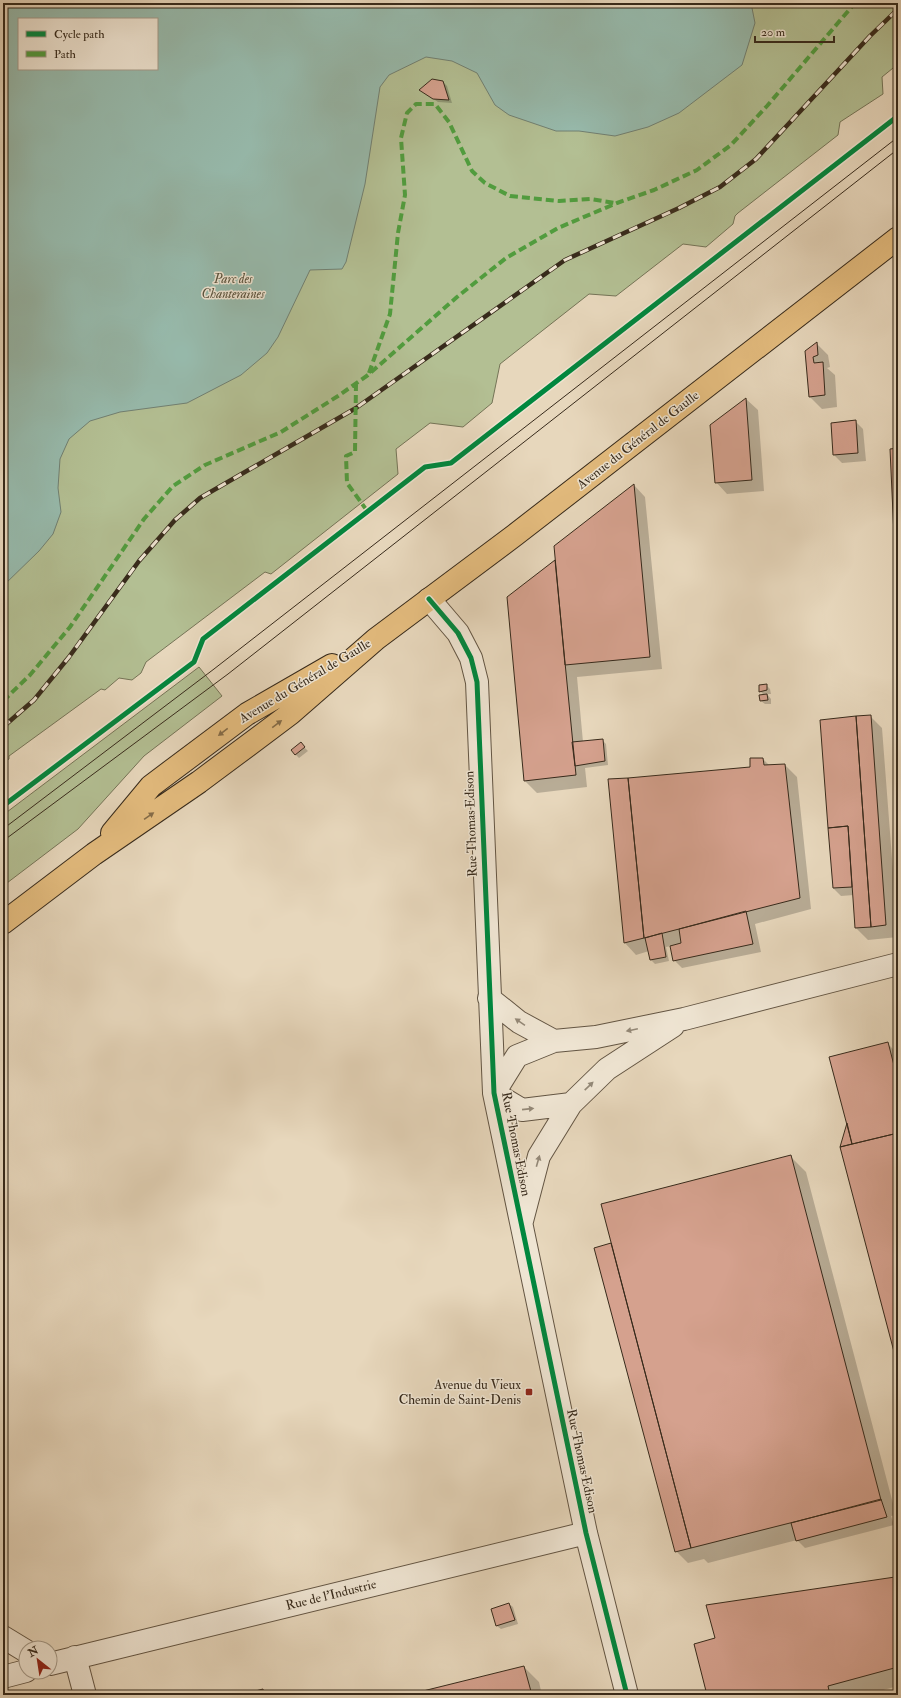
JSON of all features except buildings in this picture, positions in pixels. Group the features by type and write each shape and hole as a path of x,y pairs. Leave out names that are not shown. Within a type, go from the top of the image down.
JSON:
{"main road":[{"name":"Avenue du Général de Gaulle","path":"3,924 94,854 151,786 247,714 376,639 898,238"}],"street":[{"name":"Rue Thomas Edison","path":"429,599 458,633 471,658 477,682 494,1093 586,1533 627,1695"},
{"path":"571,1104 522,1110 494,1093 517,1056 554,1041 596,1037 684,1019 898,964"},
{"path":"489,998 519,1022 554,1041"},
{"path":"521,1226 539,1156 571,1104 607,1069 684,1019"},
{"name":"Rue de l'Industrie","path":"85,1695 59,1660 586,1533"},
{"path":"3,1637 18,1646"},
{"path":"3,1677 18,1673"}],"green space":[{"name":"Parc des Chanteraines","path":"3,3 898,3 898,64 882,77 883,94 840,122 838,135 738,213 735,216 733,224 706,247 683,244 616,296 589,294 500,364 492,403 463,427 430,423 396,449 398,474 271,574 265,572 146,662 141,673 132,680 119,678 105,690 101,689 9,756 9,759 3,763"},
{"path":"199,667 222,696 144,756 78,829 3,886 3,815"}],"shaded area":[{"path":"3,3 755,3 752,8 755,23 742,65 679,113 648,127 615,136 579,131 556,131 509,115 495,105 477,73 452,61 426,57 389,75 380,87 365,184 346,262 342,269 310,270 278,337 267,353 241,375 187,403 120,412 90,421 69,439 60,459 58,488 61,512 53,534 39,551 3,586"}],"tram line":[{"path":"3,829 214,669 898,137"},
{"path":"3,841 228,674 898,149"}],"railway":[{"path":"3,727 34,700 69,657 139,561 175,520 200,498 356,408 565,260 679,208 720,187 756,159 870,36 898,9"}],"marked path":[{"path":"3,701 30,675 70,627 144,519 173,486 205,465 281,432 338,396 368,375 457,297 506,258 558,228 617,203 654,190 697,170 731,145 767,106 855,3"},
{"path":"369,373 390,314 398,233 405,195 401,138 407,113 416,104 435,104 449,122 472,171 485,183 510,196 559,201 590,199 615,203"},
{"path":"356,383 355,452 346,456 347,483 368,512"}],"cycle path":[{"path":"3,806 194,662 203,639 425,467 451,463 898,116"},
{"path":"429,599 458,633 471,658 477,682 494,1093 586,1533 627,1695"}],"place":[{"name":"Avenue du Vieux Chemin de Saint-Denis","path":"529,1392"}]}
